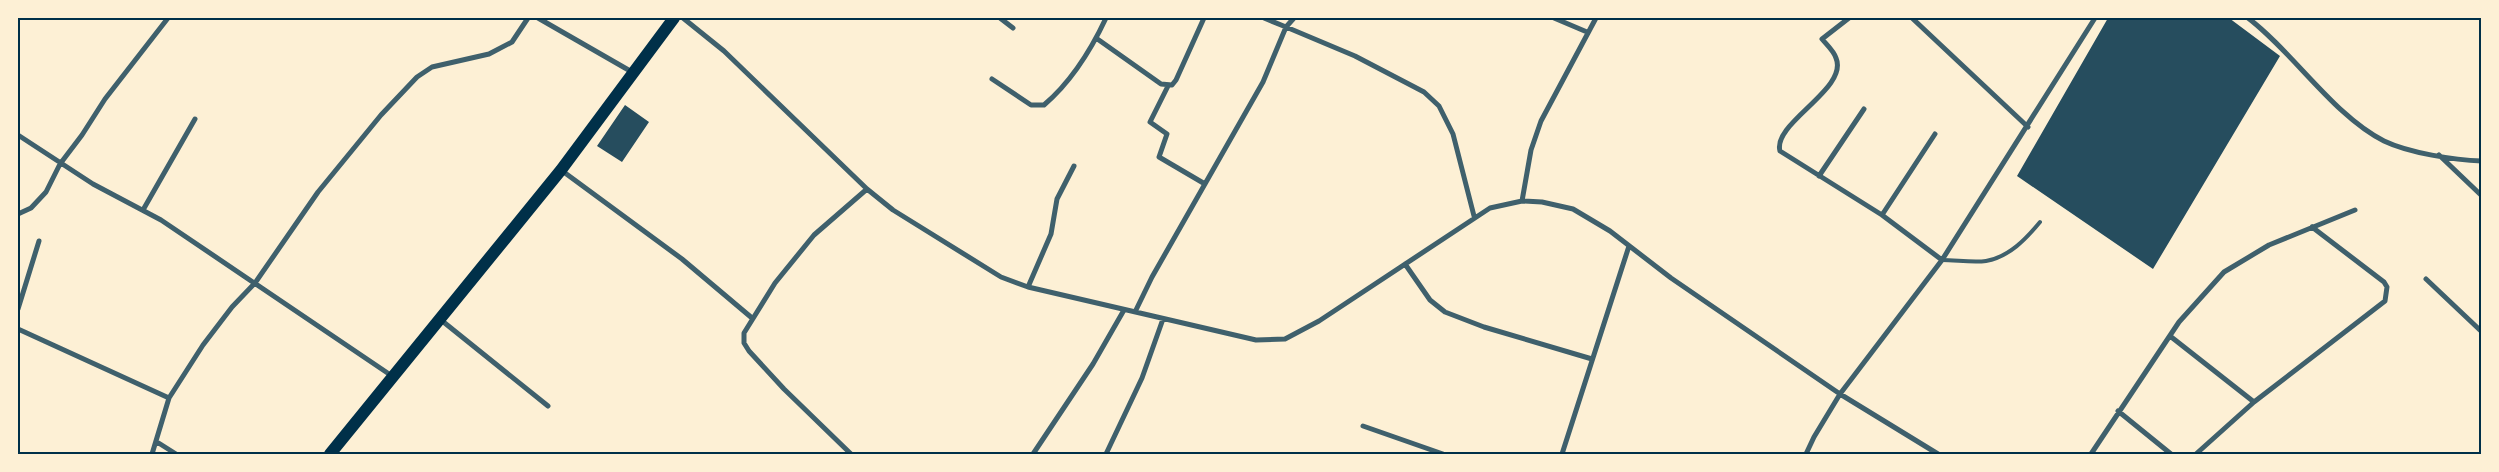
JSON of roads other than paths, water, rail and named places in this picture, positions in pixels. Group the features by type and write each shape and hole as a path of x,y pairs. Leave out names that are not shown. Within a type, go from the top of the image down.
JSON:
{"main road":[{"path":"330,454 441,320 561,170 674,18"}],"street":[{"path":"18,214 31,208 46,192 60,164 105,99 168,18"},
{"path":"152,454 169,398 203,345 232,307 255,283 318,192 381,115 417,77 432,67 489,54 512,42 528,18"},
{"path":"538,18 632,72"},
{"path":"683,18 724,51 867,190 893,210 1001,277 1028,287 1256,340 1285,339 1319,321 1474,216 1490,208 1522,201 1542,202 1573,209 1610,231 1670,278 1840,394 1938,454"},
{"path":"1000,18 1013,28"},
{"path":"992,79 1031,104 1044,106 1066,84 1096,38 1106,18"},
{"path":"1204,18 1176,80 1172,85 1168,86 1150,122 1167,134 1159,156 1204,184"},
{"path":"1264,18 1355,56 1424,92 1439,106 1453,134 1474,216"},
{"path":"1135,312 1152,277 1263,82 1286,27 1294,18"},
{"path":"1554,18 1587,32"},
{"path":"1522,201 1531,150 1541,121 1596,18"},
{"path":"1849,18 1822,39 1836,58 1837,72 1832,82 1794,122 1780,140 1779,146 1783,154 1882,215 1942,260"},
{"path":"1912,18 2028,127"},
{"path":"1806,454 1840,394 1942,260 2028,127 2095,18"},
{"path":"2248,18 2355,121 2385,141 2439,155 2482,161"},
{"path":"1096,38 1160,84 1168,86"},
{"path":"1819,176 1864,109"},
{"path":"143,210 194,119"},
{"path":"1882,215 1935,134"},
{"path":"18,135 60,164 198,243 394,377"},
{"path":"2439,155 2482,196"},
{"path":"1028,287 1051,234 1057,199 1074,166"},
{"path":"561,170 682,259 752,318"},
{"path":"851,454 784,389 749,351 744,343 744,333 775,283 814,236 867,190"},
{"path":"2091,454 2179,322 2224,272 2268,245 2355,210"},
{"path":"2196,454 2254,402 2385,302 2388,294 2384,282 2312,227"},
{"path":"18,309 39,241"},
{"path":"1562,454 1630,246"},
{"path":"1405,264 1430,300 1445,312 1484,327 1592,359"},
{"path":"2426,278 2482,332"},
{"path":"1033,454 1089,371 1124,310"},
{"path":"1106,454 1142,378 1163,319"},
{"path":"441,320 548,406"},
{"path":"18,330 169,398"},
{"path":"2170,336 2254,402"},
{"path":"2118,411 2170,454"},
{"path":"1363,426 1443,454"},
{"path":"157,442 176,454"}],"lane":[{"path":"1942,260 1986,261 2005,254 2026,240 2040,222"}]}
